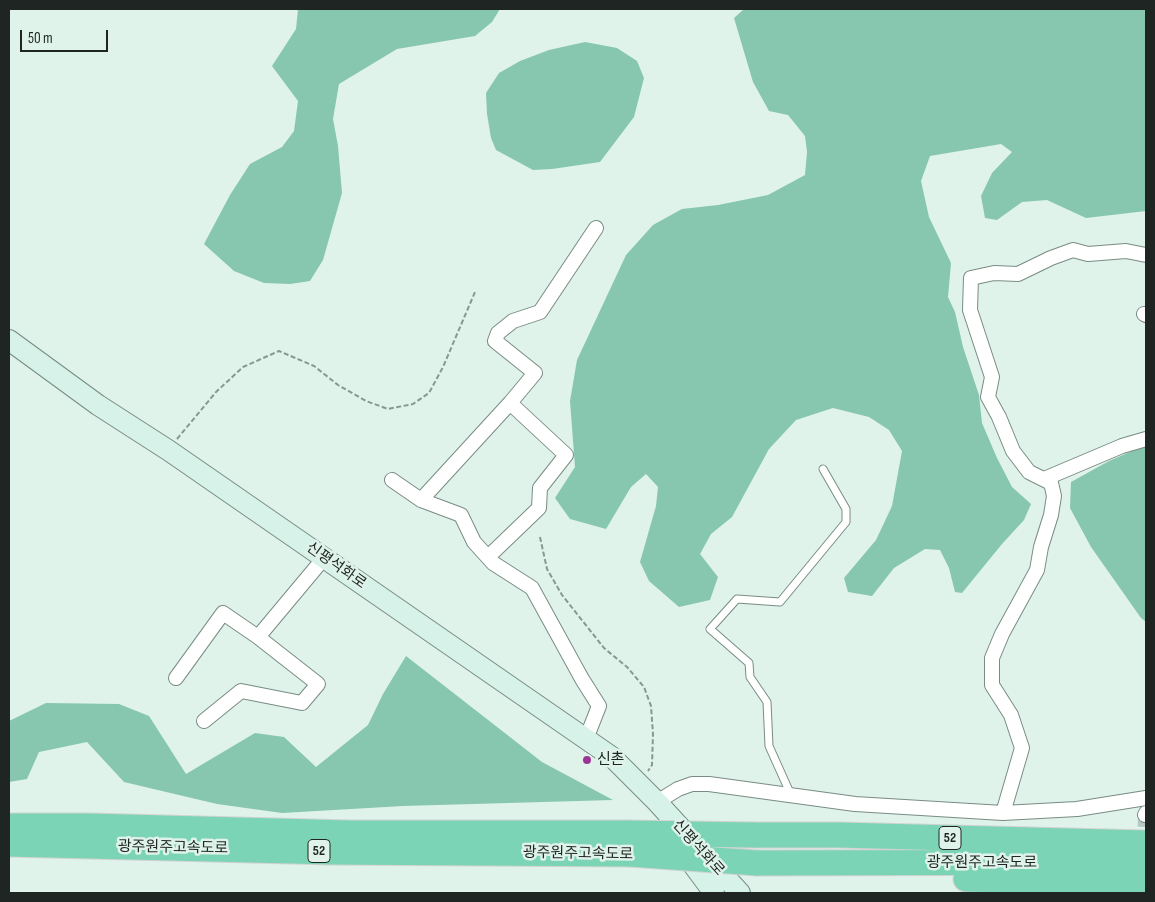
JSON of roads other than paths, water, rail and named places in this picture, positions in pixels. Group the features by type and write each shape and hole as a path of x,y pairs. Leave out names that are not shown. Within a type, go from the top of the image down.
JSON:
{"highway":[{"name":"광주원주고속도로","path":"9,826 350,832 630,843 768,863 1146,862"},
{"name":"광주원주고속도로","path":"9,844 332,852 630,843 753,836 838,836 1146,843"},
{"path":"768,863 871,877 1146,884"}],"main road":[{"name":"신평석화로","path":"9,340 98,405 168,450 612,757 657,802 740,893"},
{"name":"신평석화로","path":"657,802 679,847 714,893"}],"street":[{"path":"420,500 510,403 535,373 495,340 498,333 513,321 540,312 596,228"},
{"path":"1003,813 1022,748 1011,715 992,685 992,658 1002,634 1037,570 1041,547 1051,516 1054,496 1051,483 1029,472 1013,451 999,417 988,397 992,377 970,310 971,278 994,273 1018,274 1073,250 1088,254 1126,251 1146,255"},
{"path":"488,557 539,508 540,488 566,455 510,403"},
{"path":"1044,479 1122,446 1146,439"},
{"path":"392,480 420,500 461,515 474,542 493,563 532,588 599,706 586,739"},
{"path":"258,637 324,558"},
{"path":"176,678 223,613 258,637 318,684 302,703 241,692 204,722"},
{"path":"657,802 678,789 692,784 709,784 855,804 1003,813 1077,808 1146,798"}],"lane":[{"path":"791,795 769,746 767,702 750,677 749,663 710,629 738,599 780,602 846,522 846,509 823,469"}],"tunnel":[{"path":"1144,848 1145,815"}],"place":[{"name":"신촌","path":"587,760"}]}
